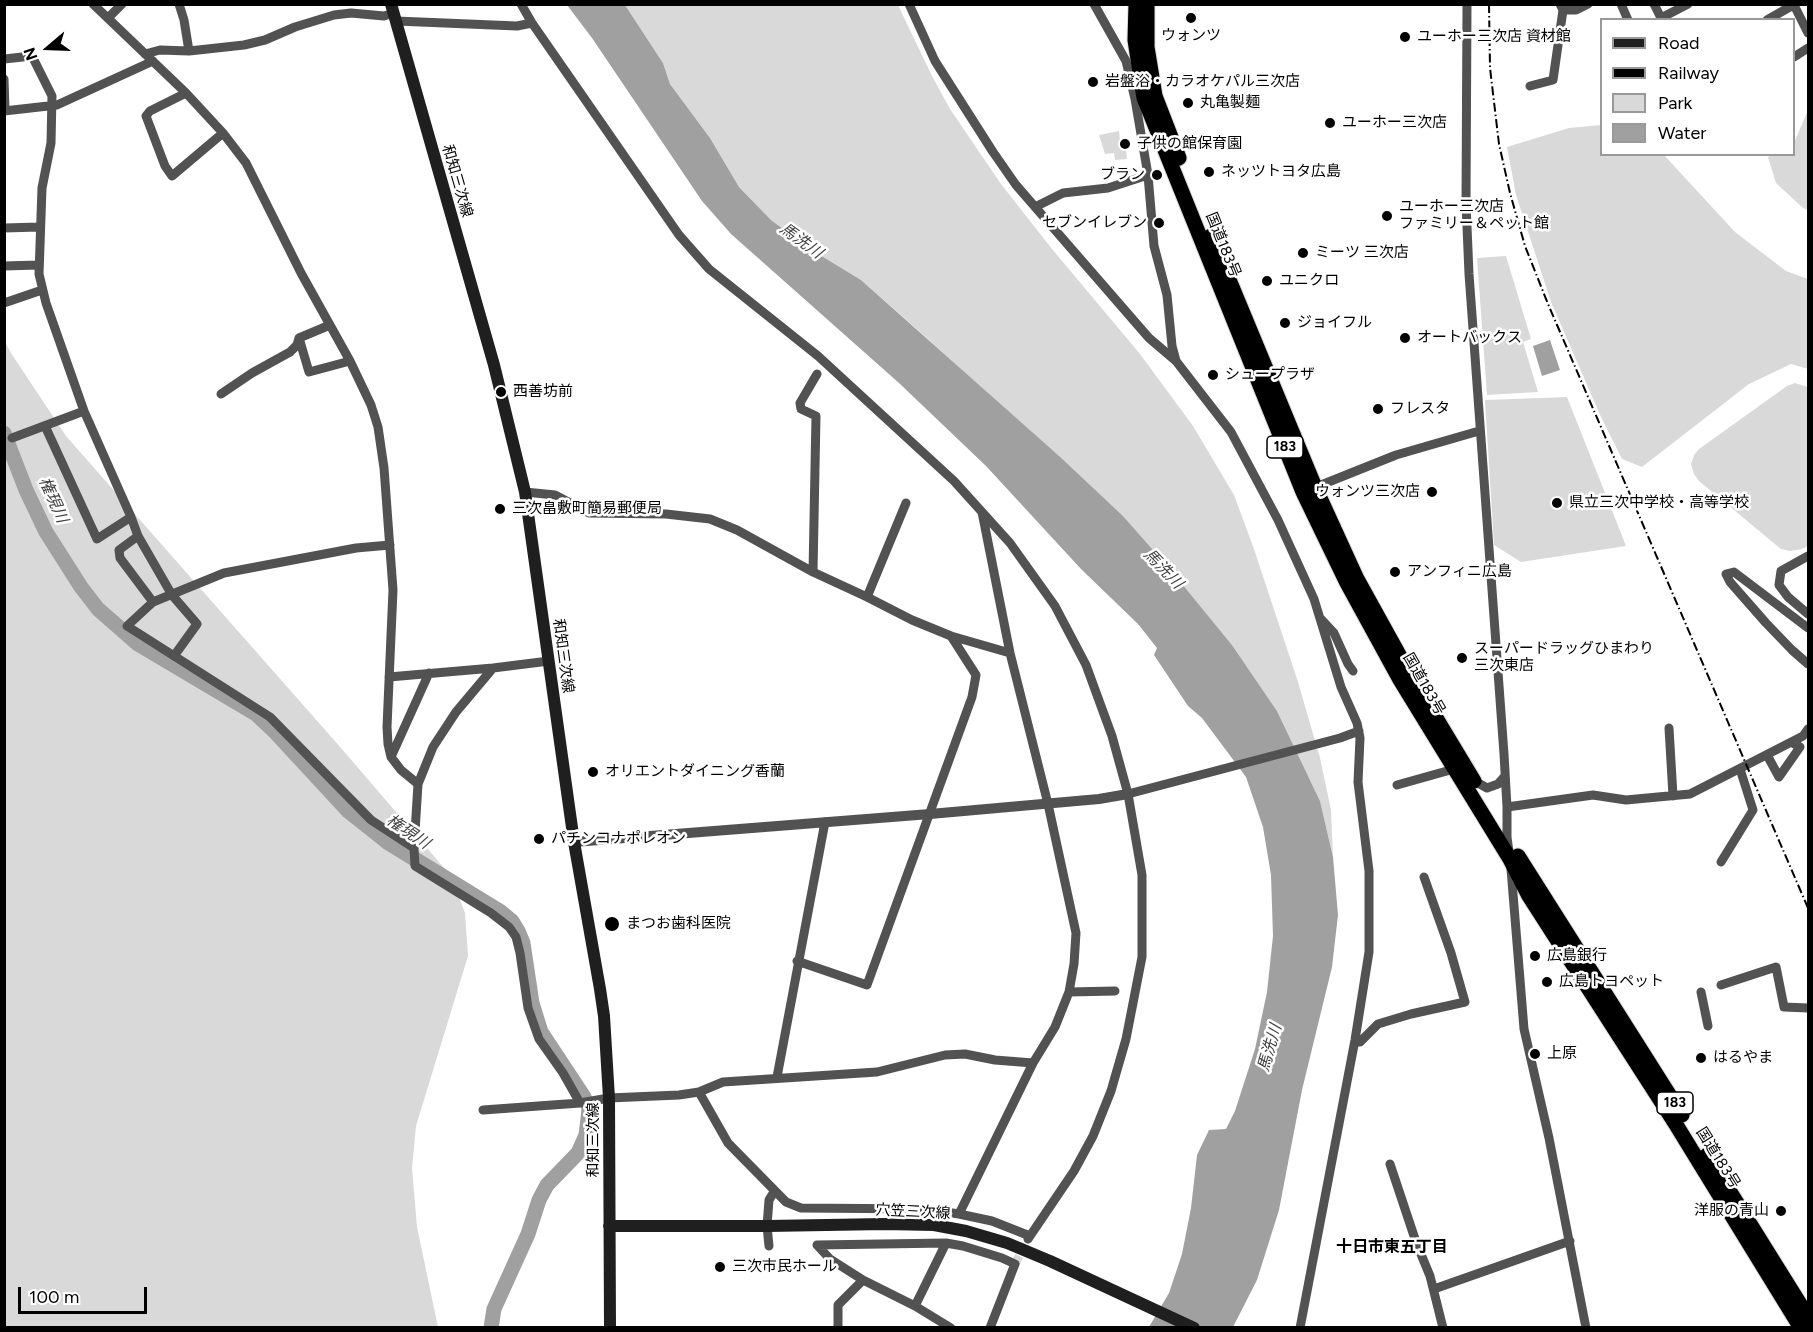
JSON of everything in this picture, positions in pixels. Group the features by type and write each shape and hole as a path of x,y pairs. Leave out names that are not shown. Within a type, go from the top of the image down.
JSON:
{"highway":[{"name":"国道183号","path":"1136,4 1135,40 1145,98 1196,200 1347,583 1399,678 1510,859 1534,904 1675,1123 1801,1328"},
{"name":"国道183号","path":"1145,98 1147,4"},
{"name":"国道183号","path":"1309,490 1409,673 1507,837 1809,1317"}],"main road":[{"name":"和知三次線","path":"394,13 494,365 525,492 574,843 600,989 605,1033 609,1098 610,1328"},
{"name":"穴笠三次線","path":"609,1226 934,1225 1000,1241 1050,1261 1194,1328"}],"street":[{"path":"93,4 186,93 223,133 246,163 371,405 378,427 384,468 393,590 388,744 391,758 418,784"},
{"path":"108,18 122,4"},
{"path":"179,4 189,51"},
{"path":"521,4 656,204 709,269 818,356 954,481 1010,543 1055,606 1086,665 1112,736 1128,794 1142,875 1142,957 1126,1039 1111,1091 1093,1136 1074,1171 1029,1237 992,1221 925,1209 801,1208 786,1202 728,1143 699,1092"},
{"path":"909,4 934,62 1016,185 1142,330 1176,361 1231,432 1278,520 1314,599 1341,687 1359,731 1358,783 1369,871 1369,952 1355,1040 1300,1328"},
{"path":"1094,4 1145,98 1154,246 1167,295 1172,346 1176,361"},
{"path":"1467,4 1466,203 1469,274 1505,776 1507,837 1524,1029 1550,1138 1586,1328"},
{"path":"1530,86 1553,80 1562,7 1576,10 1588,4"},
{"path":"1621,4 1627,18"},
{"path":"1654,4 1661,18"},
{"path":"1664,18 1688,4"},
{"path":"1771,18 1794,5 1809,33"},
{"path":"4,79 5,110 52,106 149,58 160,50 189,51 244,45 265,40 295,27 334,15 351,13 384,16 394,13 517,26 532,23"},
{"path":"1795,56 1809,48"},
{"path":"4,59 32,56 52,96 51,143 42,188 39,227 38,265 42,290 84,411 138,536 172,595 197,624 174,656"},
{"path":"186,93 150,111 146,116 165,166 172,176 223,133"},
{"path":"1035,207 1063,193 1108,188 1148,175"},
{"path":"4,228 39,227"},
{"path":"4,266 38,265"},
{"path":"4,303 42,290"},
{"path":"299,338 330,325"},
{"path":"299,338 309,372 350,361"},
{"path":"221,394 252,373 290,352 297,345 299,338"},
{"path":"813,573 816,416 801,409 800,403 817,374"},
{"path":"12,438 84,411"},
{"path":"45,426 97,539 131,517"},
{"path":"1309,490 1396,455 1479,431"},
{"path":"525,492 555,495 589,513 666,513 710,519 737,530 813,573 912,620 951,636 1010,653"},
{"path":"867,597 906,503"},
{"path":"958,1214 1033,1063 1055,1027 1069,992 1076,933 1048,804 1010,653 981,510"},
{"path":"138,536 119,550 120,558 153,602"},
{"path":"390,545 356,548 224,573 153,602 127,626 270,717 371,820 414,850"},
{"path":"1809,556 1781,571 1779,585 1788,597 1809,614"},
{"path":"1809,628 1734,572 1726,574 1730,582 1766,623 1792,650 1809,663"},
{"path":"1320,618 1334,633 1353,672"},
{"path":"798,961 867,985 972,697 976,675 951,636"},
{"path":"389,677 549,661"},
{"path":"493,668 456,712 433,747 418,784 415,866 491,913 516,937 528,1008 539,1039 582,1103"},
{"path":"391,758 429,673"},
{"path":"1669,728 1673,796"},
{"path":"1507,807 1593,795 1626,800 1690,794 1803,736 1809,729"},
{"path":"574,843 1099,799 1128,794 1359,731"},
{"path":"1767,755 1779,777 1800,747 1791,742"},
{"path":"1397,785 1454,769"},
{"path":"1721,862 1753,810 1740,769"},
{"path":"1473,780 1487,788 1498,784 1505,776"},
{"path":"777,1077 825,822"},
{"path":"1360,1042 1378,1024 1465,1002 1451,953 1424,877"},
{"path":"1514,908 1523,903 1534,904"},
{"path":"1721,985 1776,967 1784,1007 1809,1008"},
{"path":"1069,992 1115,991"},
{"path":"1701,992 1708,1026"},
{"path":"483,1110 699,1092 723,1082 877,1072 945,1055 965,1054 995,1060 1033,1063"},
{"path":"1390,1164 1434,1289 1443,1328"},
{"path":"769,1246 767,1226 769,1200 774,1192"},
{"path":"1434,1289 1570,1241"},
{"path":"915,1306 946,1243"},
{"path":"951,1328 915,1306 863,1280 830,1259 817,1245 946,1243 963,1246 1015,1264 990,1328"},
{"path":"837,1328 838,1305 863,1280"}],"green space":[{"path":"625,5 898,5 950,109 1001,184 1140,354 1193,426 1234,495 1298,682 1320,758 1331,810 1333,857 1320,801 1277,711 1232,645 1169,568 1123,516 918,330 861,280 810,249 771,220 739,187 710,138 670,84 663,63"},
{"path":"1808,110 1808,210 1776,183 1768,157 1795,156 1795,141"},
{"path":"1600,125 1600,156 1665,156 1735,232 1786,271 1808,279 1808,369 1791,364 1749,384 1642,467 1622,459 1601,417 1551,302 1516,195 1507,147 1569,128"},
{"path":"1119,131 1120,141 1125,141 1127,159 1115,160 1114,153 1105,154 1099,135"},
{"path":"1506,256 1531,339 1523,342 1538,392 1487,395 1477,258"},
{"path":"4,340 66,436 451,876 465,913 468,956 416,1126 412,1168 417,1227 438,1327 5,1327"},
{"path":"1795,383 1808,387 1808,546 1790,551 1781,549 1699,481 1691,464 1699,449 1787,386"},
{"path":"1567,397 1626,546 1521,562 1494,545 1485,400"}],"water":[{"name":"馬洗川","path":"567,5 625,5 663,63 670,84 710,138 739,187 771,220 810,249 861,280 1123,516 1232,645 1277,711 1320,801 1333,857 1338,915 1332,967 1302,1090 1279,1210 1257,1280 1233,1327 1149,1327 1169,1293 1182,1254 1191,1208 1197,1155 1209,1130 1226,1129 1235,1111 1255,1049 1267,992 1273,936 1271,875 1263,827 1246,777 1202,718 1188,706 1154,655 1157,648 1138,624 1081,569 986,466 899,383 731,234 702,201 592,38"},
{"path":"1550,340 1560,370 1542,376 1533,346"}],"waterway":[{"name":"権現川","path":"4,433 26,490 46,532 98,609 138,644 256,714 348,811 387,842 501,912 512,921 518,931 523,943 532,1003 541,1032 589,1108 586,1135 578,1153 547,1185 539,1200 528,1234 494,1309 491,1328"}],"tunnel":[{"path":"1015,1264 1028,1239"}],"railway":[{"path":"1489,4 1490,68 1499,144 1525,246 1808,908"}],"place":[{"name":"ウォンツ","path":"1191,18"},
{"name":"ユーホー三次店 資材館","path":"1405,37"},
{"name":"岩盤浴・カラオケパル三次店","path":"1093,82"},
{"name":"丸亀製麺","path":"1188,103"},
{"name":"ユーホー三次店","path":"1330,123"},
{"name":"子供の館保育園","path":"1125,144"},
{"name":"ネッツトヨタ広島","path":"1209,172"},
{"name":"ブラン","path":"1157,175"},
{"name":"ユーホー三次店 ファミリー＆ペット館","path":"1387,216"},
{"name":"セブンイレブン","path":"1159,223"},
{"name":"ミーツ 三次店","path":"1303,253"},
{"name":"ユニクロ","path":"1267,281"},
{"name":"ジョイフル","path":"1285,323"},
{"name":"オートバックス","path":"1405,338"},
{"name":"シュープラザ","path":"1213,375"},
{"name":"西善坊前","path":"501,392"},
{"name":"フレスタ","path":"1378,409"},
{"name":"ウォンツ三次店","path":"1432,492"},
{"name":"県立三次中学校・高等学校","path":"1557,503"},
{"name":"三次畠敷町簡易郵便局","path":"500,509"},
{"name":"アンフィニ広島","path":"1395,572"},
{"name":"スーパードラッグひまわり 三次東店","path":"1462,658"},
{"name":"オリエントダイニング香蘭","path":"593,772"},
{"name":"パチンコナポレオン","path":"539,839"},
{"name":"まつお歯科医院","path":"612,924"},
{"name":"広島銀行","path":"1535,956"},
{"name":"広島トヨペット","path":"1547,982"},
{"name":"上原","path":"1535,1054"},
{"name":"はるやま","path":"1701,1058"},
{"name":"洋服の青山","path":"1781,1211"},
{"name":"三次市民ホール","path":"720,1267"}],"district":[{"name":"十日市東五丁目","path":"1392,1247"}]}
